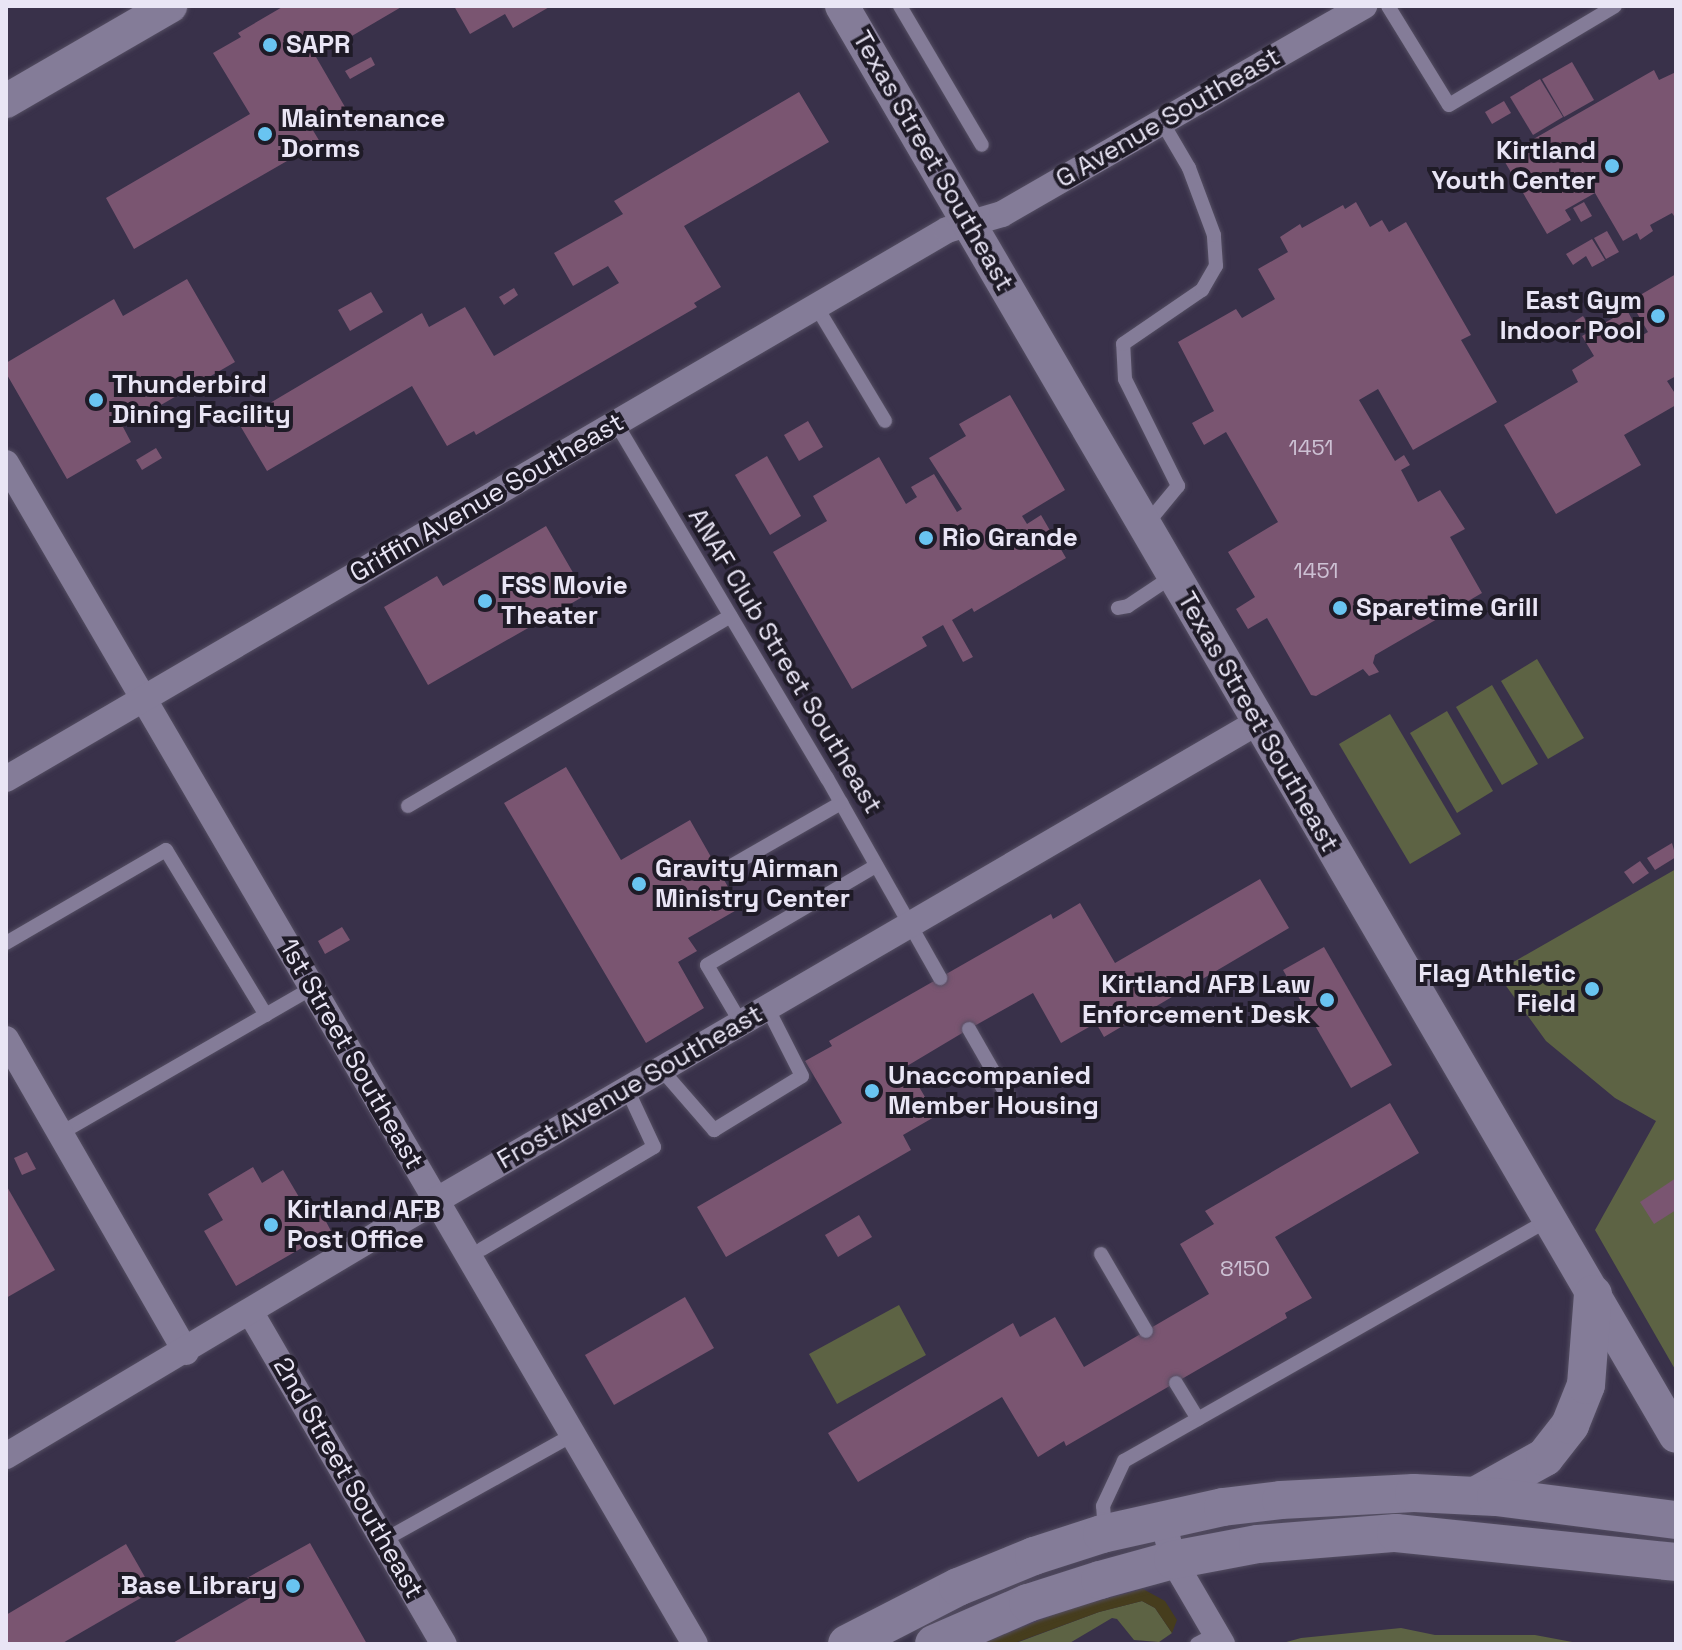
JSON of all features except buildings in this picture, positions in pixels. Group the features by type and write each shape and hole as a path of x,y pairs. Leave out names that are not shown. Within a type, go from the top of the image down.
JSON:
{"main road":[{"path":"1475,1496 1545,1457 1570,1425 1586,1385 1593,1294"},
{"path":"847,1644 958,1587 1034,1556 1163,1520 1281,1500 1414,1493 1475,1496 1676,1520"},
{"path":"934,1644 1028,1603 1173,1560 1258,1544 1396,1533 1676,1562"}],"street":[{"path":"6,101 170,6"},
{"name":"Texas Street Southeast","path":"842,6 1676,1436"},
{"name":"G Avenue Southeast","path":"969,223 1002,214 1364,6"},
{"name":"Griffin Avenue Southeast","path":"6,779 947,230 969,223"},
{"name":"1st Street Southeast","path":"6,463 695,1644"},
{"name":"Frost Avenue Southeast","path":"6,1456 186,1352 436,1200 1258,722"},
{"path":"6,1039 186,1352"},
{"name":"2nd Street Southeast","path":"251,1313 444,1644"},
{"path":"1163,1520 1173,1560 1212,1641"}],"lane":[{"path":"900,6 982,145"},
{"path":"1388,6 1449,105 1615,6"},
{"path":"1145,527 1178,486 1125,379 1123,344 1202,290 1216,266 1214,235 1189,168 1162,122"},
{"path":"816,306 885,421"},
{"name":"ANAF Club Street Southeast","path":"616,423 841,803 940,978"},
{"path":"1118,608 1128,606 1173,576"},
{"path":"408,806 730,616"},
{"path":"731,866 841,803"},
{"path":"6,943 166,850 266,1015"},
{"path":"741,1023 707,965 876,866"},
{"path":"61,1133 312,988"},
{"path":"661,1069 714,1130 802,1076 767,1007"},
{"path":"969,1029 1008,1097"},
{"path":"482,1249 654,1147 627,1089"},
{"path":"1105,1534 1103,1506 1124,1461 1549,1220"},
{"path":"1101,1254 1146,1331"},
{"path":"1176,1383 1198,1419"},
{"path":"384,1540 573,1435"}],"green space":[{"path":"1537,659 1584,738 1548,759 1501,681"},
{"path":"1492,685 1538,764 1502,785 1456,707"},
{"path":"1447,711 1493,791 1457,813 1410,733"},
{"path":"1390,714 1461,834 1410,864 1339,744"},
{"name":"Flag Athletic Field","path":"1676,869 1676,1371 1595,1230 1656,1121 1615,1098 1546,1041 1496,972"},
{"path":"899,1305 926,1355 837,1404 809,1354"},
{"path":"1142,1601 1155,1608 1172,1633 1159,1642 1134,1640 1117,1619 1112,1618 1068,1644 1013,1644 1099,1612"},
{"path":"1401,1628 1435,1635 1535,1635 1583,1644 1279,1644 1301,1638"}],"sand":[{"path":"1143,1589 1165,1601 1177,1620 1172,1633 1155,1608 1142,1601 1099,1612 1012,1644 980,1644 1068,1609"}],"place":[{"name":"SAPR","path":"270,45"},
{"name":"Maintenance Dorms","path":"265,134"},
{"name":"Kirtland Youth Center","path":"1612,166"},
{"name":"East Gym Indoor Pool","path":"1658,316"},
{"name":"Thunderbird Dining Facility","path":"96,400"},
{"name":"Rio Grande","path":"926,538"},
{"name":"FSS Movie Theater","path":"485,601"},
{"name":"Sparetime Grill","path":"1340,608"},
{"name":"Gravity Airman Ministry Center","path":"639,884"},
{"name":"Flag Athletic Field","path":"1592,989"},
{"name":"Kirtland AFB Law Enforcement Desk","path":"1327,1000"},
{"name":"Unaccompanied Member Housing","path":"872,1091"},
{"name":"Kirtland AFB Post Office","path":"271,1225"},
{"name":"Base Library","path":"293,1586"}]}
